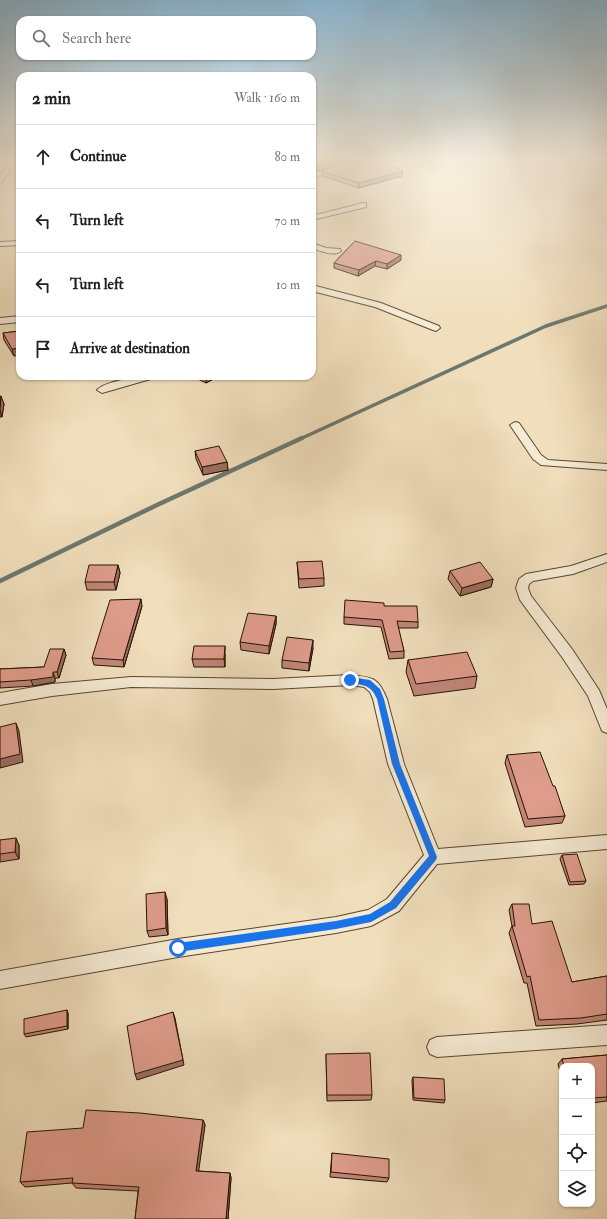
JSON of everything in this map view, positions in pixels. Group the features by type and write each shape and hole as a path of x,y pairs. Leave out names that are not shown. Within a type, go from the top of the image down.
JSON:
{"street":[{"path":"316,217 327,214"},
{"path":"0,244 16,243"},
{"path":"316,247 325,250 337,251"},
{"path":"316,289 378,305 436,328"},
{"path":"0,321 16,319"},
{"path":"102,390 135,380"},
{"path":"515,425 537,457 544,463 607,467"},
{"path":"607,558 573,570 530,577 523,582 522,588 525,597 567,653 594,694 607,727"},
{"path":"0,699 52,690 131,682 273,684 350,680 368,682 376,689 380,699 396,764 433,857"},
{"path":"0,980 178,948 336,925 371,918 393,905 433,857 607,842"},
{"path":"437,1047 607,1035"}],"building":[{"path":"355,241 401,255 387,264 376,261 359,270 334,263"},
{"path":"16,331 16,348 12,349 3,333"},
{"path":"219,446 227,462 202,467 195,451"},
{"path":"322,561 324,578 299,579 297,562"},
{"path":"480,562 493,579 462,588 450,571"},
{"path":"89,565 118,565 114,582 85,582"},
{"path":"141,599 123,660 92,658 110,600"},
{"path":"345,600 384,603 384,606 417,606 418,622 397,621 404,651 390,652 382,620 344,617"},
{"path":"248,613 276,616 269,646 240,642"},
{"path":"287,637 313,640 309,663 282,660"},
{"path":"194,646 225,646 224,659 192,659"},
{"path":"50,649 64,649 57,672 53,672 53,677 0,682 0,669 44,667"},
{"path":"467,652 477,676 416,684 408,660"},
{"path":"16,723 20,754 0,759 0,727"},
{"path":"540,752 553,786 555,786 565,816 528,819 507,755"},
{"path":"16,838 15,852 0,854 0,840"},
{"path":"577,854 586,881 570,882 562,855"},
{"path":"165,892 166,928 147,931 146,894"},
{"path":"512,904 529,904 532,924 552,921 572,982 607,976 607,1014 581,1018 539,1020 530,976 527,977 512,926 515,926"},
{"path":"67,1010 67,1026 24,1034 24,1019"},
{"path":"173,1012 183,1060 135,1074 127,1026"},
{"path":"370,1053 372,1095 327,1095 326,1054"},
{"path":"607,1055 607,1097 595,1098 595,1063 563,1063 562,1059"},
{"path":"413,1077 444,1079 445,1100 414,1098"},
{"path":"86,1110 140,1113 203,1120 196,1171 230,1173 226,1219 135,1219 139,1187 72,1183 73,1178 20,1182 27,1132 83,1128"},
{"path":"332,1153 389,1159 389,1178 331,1172"}],"waterway":[{"path":"300,439 546,326 607,306"},
{"path":"0,581 157,505 302,438"}],"route":[{"path":"178,948 336,925 371,918 393,905 412,885 433,857 396,764 380,699 376,689 368,682 350,680"}]}
